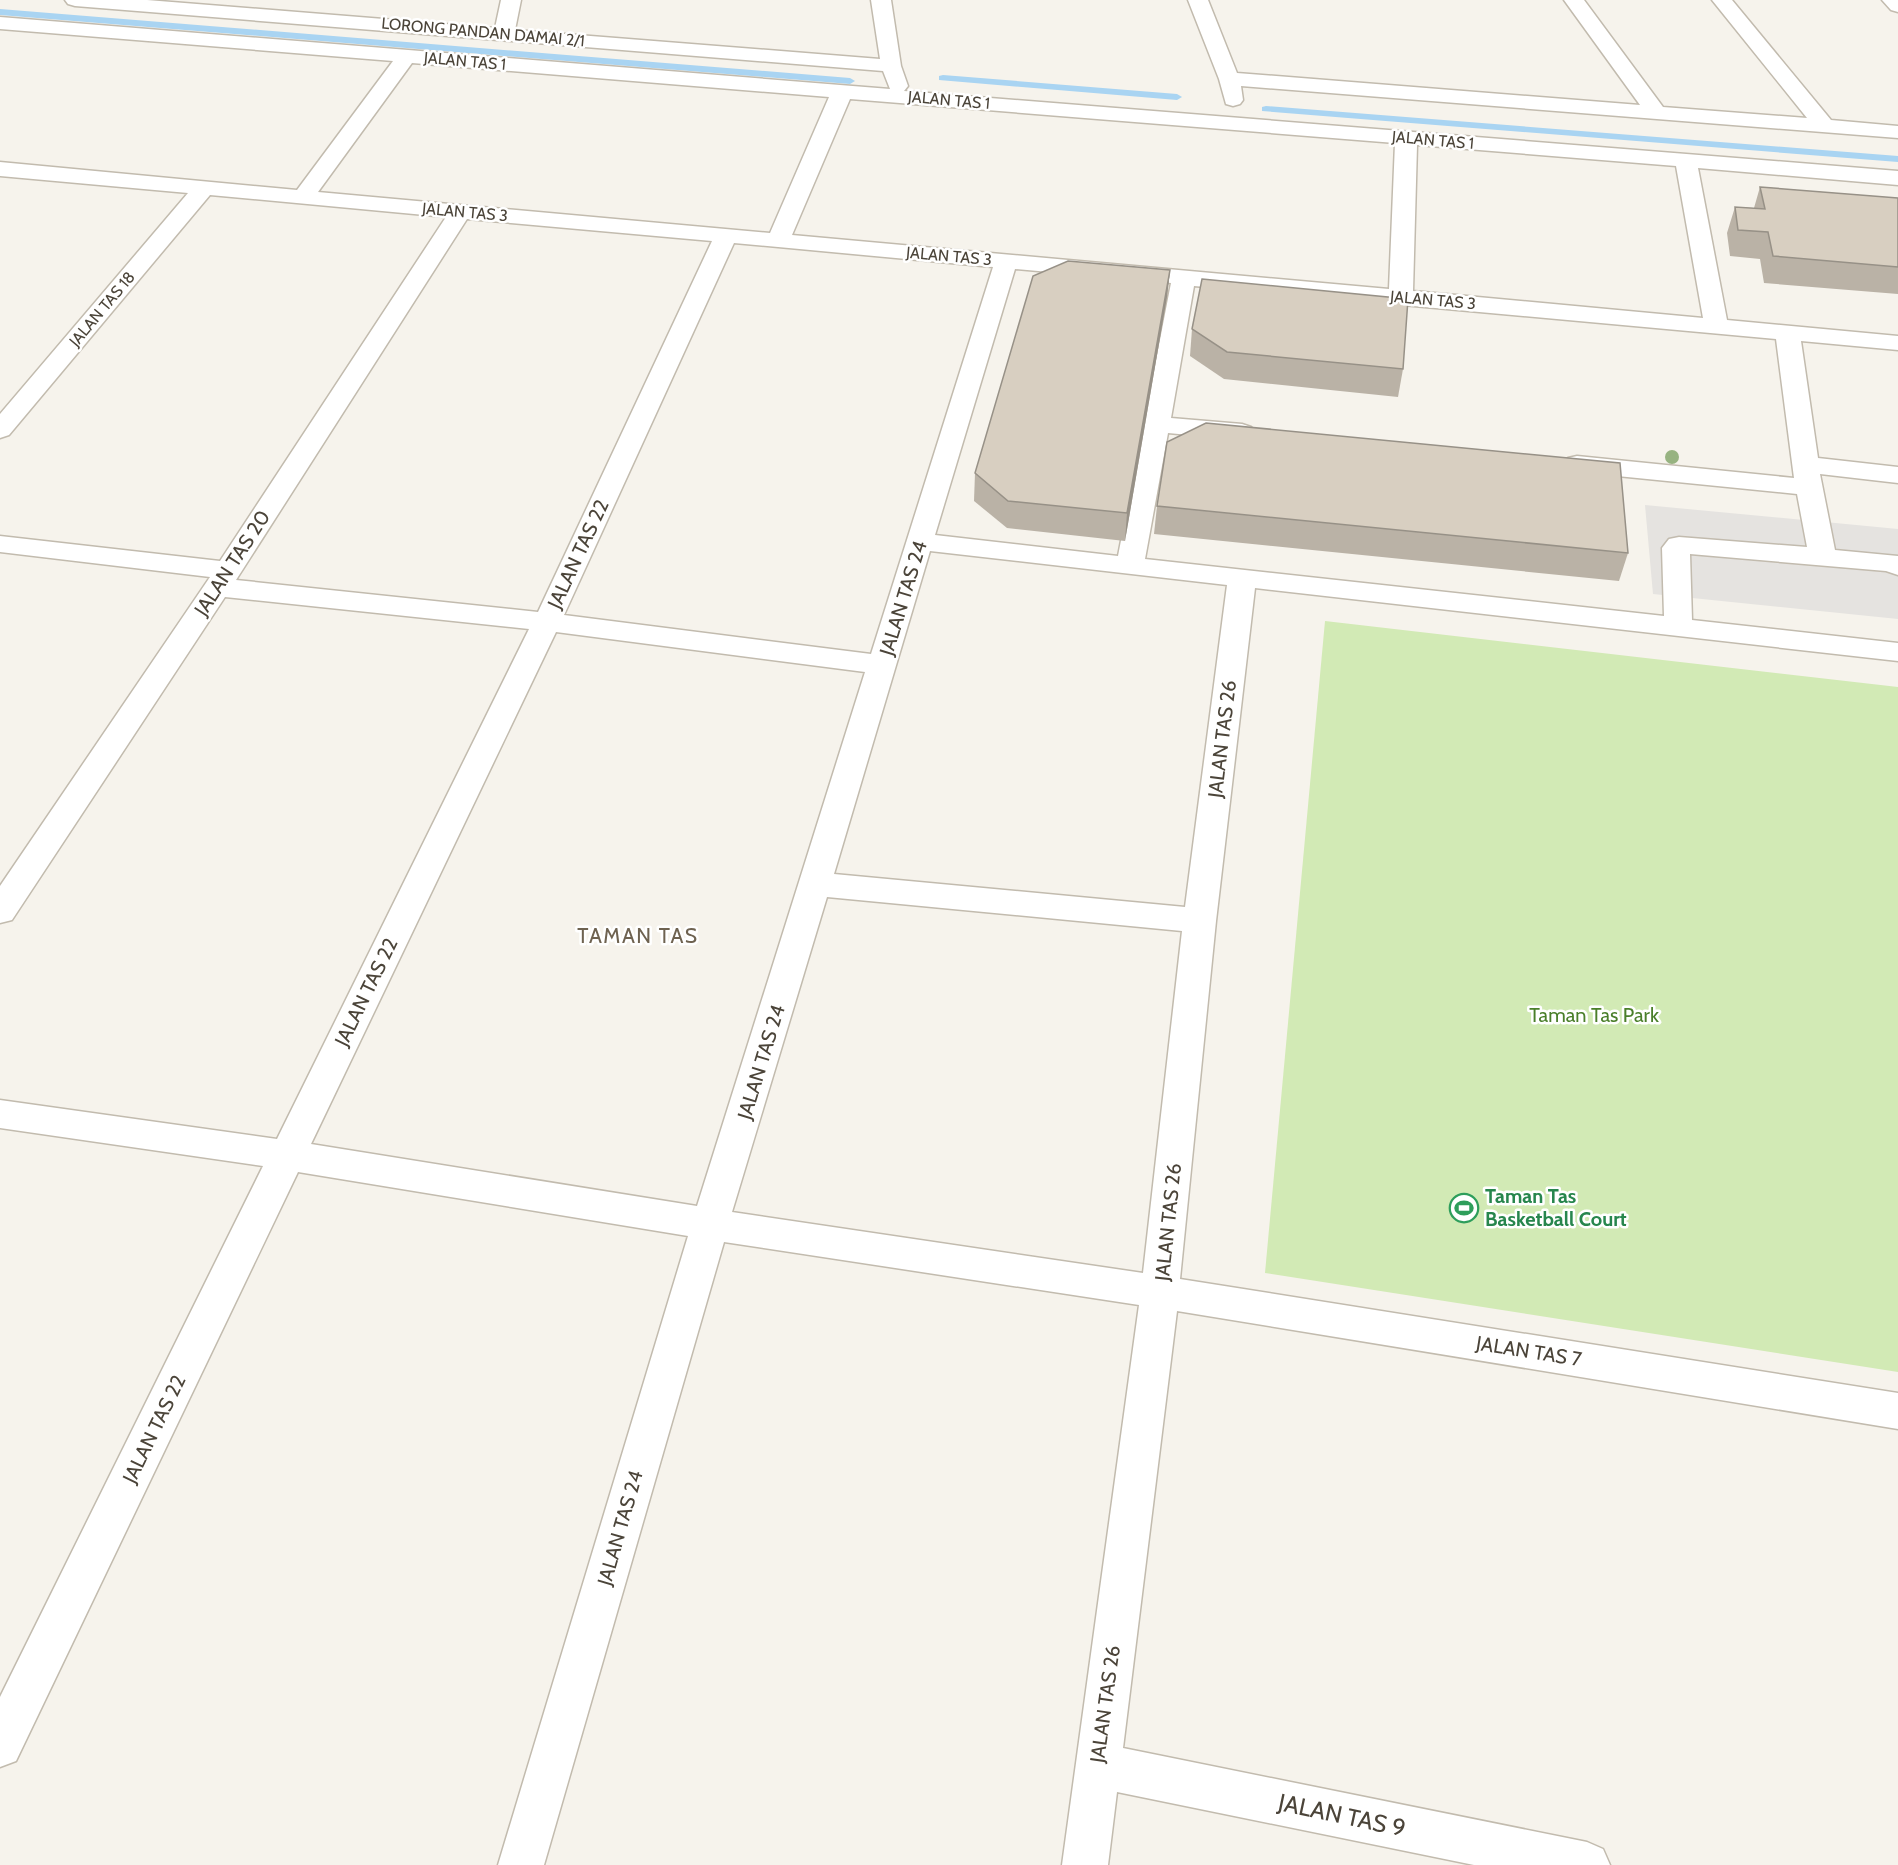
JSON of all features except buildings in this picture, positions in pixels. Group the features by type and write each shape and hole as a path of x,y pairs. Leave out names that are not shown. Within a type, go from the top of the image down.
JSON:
{"street":[{"name":"LORONG PANDAN DAMAI 2/1","path":"75,0 267,7 504,33 891,66"},
{"path":"504,33 511,0"},
{"path":"881,0 891,66 902,97"},
{"path":"1198,0 1229,79 1233,98 1231,124"},
{"path":"1574,0 1656,112"},
{"path":"1722,0 1824,126"},
{"path":"1892,0 1898,6"},
{"name":"JALAN TAS 1","path":"0,23 1898,178"},
{"path":"303,197 407,56"},
{"path":"1229,79 1898,132"},
{"path":"777,240 842,92"},
{"path":"1401,297 1406,138"},
{"path":"1686,161 1716,326"},
{"name":"JALAN TAS 3","path":"0,169 1898,343"},
{"name":"JALAN TAS 18","path":"0,430 204,188"},
{"name":"JALAN TAS 20","path":"0,911 222,579 460,212"},
{"name":"JALAN TAS 22","path":"0,1745 547,622 726,236"},
{"name":"JALAN TAS 24","path":"521,1865 710,1224 1006,261"},
{"path":"1130,566 1184,278"},
{"path":"1787,332 1807,476 1822,556"},
{"path":"1156,424 1263,434"},
{"path":"1548,462 1807,476 1898,475"},
{"path":"921,542 1898,652"},
{"path":"0,544 222,579 883,665"},
{"path":"1678,627 1676,548 1679,545 1822,556 1890,563 1898,566"},
{"name":"JALAN TAS 26","path":"1085,1865 1160,1292 1200,921 1242,578"},
{"path":"816,884 1200,921"},
{"name":"JALAN TAS 7","path":"0,1114 287,1155 1898,1411"},
{"name":"JALAN TAS 9","path":"1097,1765 1587,1865"}],"green space":[{"name":"Taman Tas Park","path":"1325,621 1898,687 1898,1372 1265,1273"}],"shaded area":[{"path":"1645,505 1898,529 1898,619 1653,594"}],"waterway":[{"path":"0,12 850,81"},
{"path":"943,78 1177,97"},
{"path":"1266,109 1898,159"}],"place":[{"name":"Taman Tas Basketball Court","path":"1464,1208"}],"district":[{"name":"TAMAN TAS","path":"638,935"}]}
